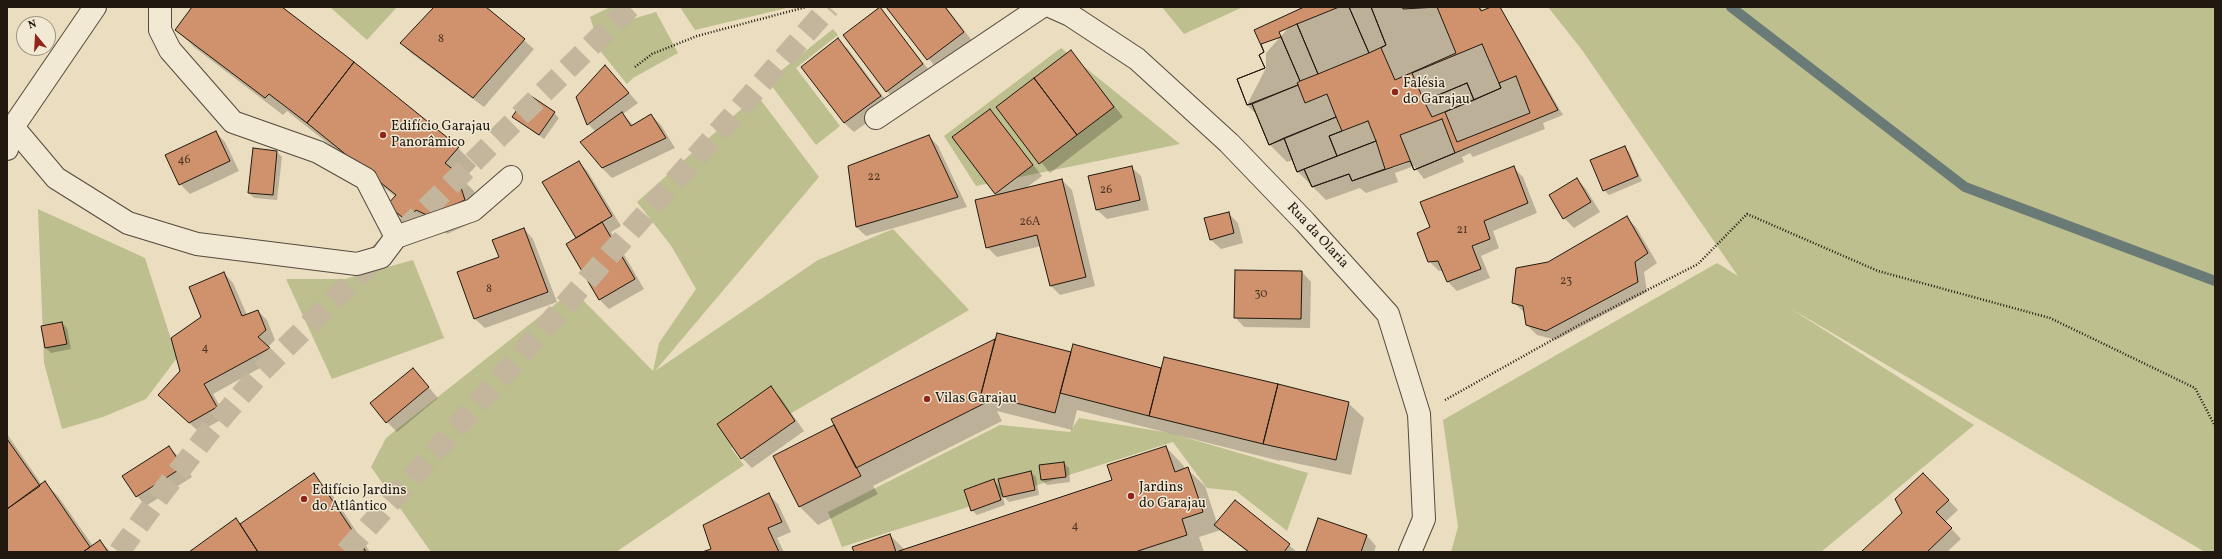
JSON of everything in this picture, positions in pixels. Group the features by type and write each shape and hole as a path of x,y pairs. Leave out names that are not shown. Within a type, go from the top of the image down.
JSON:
{"street":[{"path":"7,149 10,128 95,7"},
{"path":"160,7 160,30 170,50 233,122 318,152 366,179 396,237"},
{"path":"876,118 1041,7"},
{"name":"Rua da Olaria","path":"1052,7 1070,15 1137,59 1189,106 1234,148 1388,314 1419,414 1424,519 1410,552"},
{"path":"10,128 56,178 128,223 197,244 357,264 381,257 396,237 473,210 511,177"}],"path":[{"path":"635,67 652,54 697,36 806,7"},
{"path":"1441,402 1579,325 1698,264 1747,214 1878,270 2050,318 2195,388 2215,426"}],"green space":[{"path":"330,7 397,7 367,40"},
{"path":"610,7 625,7 629,20 656,12 678,53 633,78 627,84 601,52 590,17"},
{"path":"680,7 791,7 695,30"},
{"path":"1162,7 1243,7 1184,34"},
{"path":"1548,7 2215,7 2215,552 2205,552 1788,307 1974,425 1821,552 1451,552 1458,527 1443,420 1717,263 1738,276 1582,50"},
{"path":"833,29 838,35 796,68 840,126 816,145 768,81"},
{"path":"1061,48 1180,144 976,186 944,136"},
{"path":"757,95 819,177 655,371 818,260 893,229 969,310 731,448 744,465 616,552 431,552 371,467 386,438 573,290 653,371 659,343 696,289 672,247 637,202"},
{"path":"38,209 145,258 177,358 146,399 103,417 62,429 44,363"},
{"path":"413,260 444,338 332,379 286,279 345,279"},
{"path":"1079,418 1170,433 1308,473 1287,531 1236,491 1207,488 1173,442 842,547 828,512 1000,425 1070,432"}],"building":[{"path":"192,7 282,7 354,62 307,123 269,94 265,98 175,30"},
{"path":"434,7 486,7 525,39 473,98 400,43"},
{"path":"880,7 923,64 886,92 843,35"},
{"path":"886,7 945,7 964,32 927,60"},
{"name":"Falésia do Garajau","path":"1304,7 1479,7 1481,11 1491,7 1500,7 1558,110 1414,170 1410,161 1352,181 1349,174 1312,187 1304,169 1297,172 1284,138 1269,145 1252,104 1247,105 1237,79 1265,68 1259,55 1264,52 1254,30"},
{"name":"Falésia do Garajau","path":"1339,7 1349,7 1369,53 1318,74 1297,24"},
{"name":"Falésia do Garajau","path":"1349,7 1371,7 1386,45 1369,53"},
{"name":"Falésia do Garajau","path":"1371,7 1402,7 1403,9 1437,7 1456,53 1395,80 1381,48 1386,45"},
{"path":"1297,24 1318,74 1300,81 1279,32"},
{"path":"1281,37 1300,81 1297,83 1298,85 1247,105 1237,79 1265,68 1259,55 1264,52 1261,44"},
{"path":"838,38 881,96 844,123 801,67"},
{"name":"Falésia do Garajau","path":"1482,44 1501,88 1474,100 1467,83 1424,101 1412,73"},
{"path":"1071,50 1114,107 1077,135 1034,78"},
{"name":"Edifício Garajau Panorâmico","path":"354,62 459,147 445,163 456,172 465,200 429,216 416,210 407,221 387,205 396,195 307,123"},
{"path":"605,65 629,93 587,125 576,97"},
{"name":"Falésia do Garajau","path":"1516,76 1530,113 1457,142 1445,112 1501,88 1499,83"},
{"path":"1034,78 1077,135 1039,164 996,107"},
{"name":"Falésia do Garajau","path":"1467,83 1474,100 1432,117 1424,101"},
{"path":"1298,85 1305,103 1327,94 1336,117 1269,145 1252,104"},
{"path":"528,94 555,112 539,135 512,117"},
{"path":"990,109 1033,165 995,194 952,137"},
{"path":"622,112 631,126 651,114 666,138 602,168 580,142"},
{"path":"1336,117 1342,131 1329,136 1337,156 1297,172 1284,138"},
{"name":"Falésia do Garajau","path":"1442,119 1455,153 1414,170 1400,135"},
{"name":"Falésia do Garajau","path":"1368,121 1376,141 1337,156 1329,136"},
{"path":"216,131 230,161 179,185 165,155"},
{"path":"929,135 958,197 856,227 848,166"},
{"path":"1376,141 1385,169 1352,181 1349,174 1312,187 1304,169"},
{"path":"1625,146 1638,176 1603,191 1590,160"},
{"path":"253,148 277,151 273,195 248,193"},
{"path":"579,161 612,216 576,238 542,182"},
{"path":"1132,166 1140,200 1096,210 1088,176"},
{"path":"1514,166 1528,203 1484,221 1490,239 1472,246 1481,269 1447,282 1438,261 1428,262 1417,233 1430,227 1420,202"},
{"path":"1577,178 1591,202 1563,219 1549,195"},
{"path":"1062,179 1086,277 1050,286 1037,235 986,248 975,200"},
{"path":"1229,212 1234,233 1210,240 1204,218"},
{"path":"1627,216 1648,253 1635,262 1638,282 1546,331 1526,325 1523,306 1512,303 1516,268 1548,262"},
{"path":"602,222 635,279 599,300 566,244"},
{"path":"524,228 548,292 474,319 457,272 499,257 492,240"},
{"path":"1235,270 1302,271 1301,319 1234,318"},
{"path":"224,272 242,316 258,310 266,330 258,337 270,348 204,384 217,407 189,423 158,395 180,371 171,338 201,317 189,287"},
{"path":"62,322 67,344 45,348 41,326"},
{"name":"Vilas Garajau","path":"997,333 1071,352 1055,413 981,394"},
{"name":"Vilas Garajau","path":"995,339 981,394 985,403 856,468 831,419"},
{"path":"1073,344 1161,368 1149,416 1060,393"},
{"path":"1164,357 1278,384 1263,444 1149,416"},
{"path":"413,368 429,387 386,423 370,403"},
{"path":"1278,384 1349,402 1336,460 1263,444"},
{"path":"771,386 795,421 741,459 717,424"},
{"path":"834,425 861,476 799,507 773,456"},
{"path":"7,439 40,486 7,509"},
{"path":"169,446 183,467 136,497 122,476"},
{"name":"Jardins do Garajau","path":"1166,446 1175,472 1188,467 1203,512 1182,519 1187,535 1135,552 896,552 1112,480 1107,465"},
{"path":"1064,462 1066,477 1041,480 1039,465"},
{"path":"1031,471 1035,490 1003,497 998,479"},
{"name":"Edifício Jardins do Atlântico","path":"314,473 362,545 352,552 258,552 240,524"},
{"path":"1923,473 1949,500 1936,512 1952,528 1927,552 1861,552 1902,513 1895,499"},
{"path":"994,479 1001,500 971,511 964,490"},
{"path":"45,481 90,547 83,552 7,552 7,509"},
{"path":"769,493 782,522 768,528 779,552 702,552 711,549 703,525"},
{"path":"1235,500 1290,544 1284,552 1249,552 1214,525"},
{"path":"236,518 258,552 189,552"},
{"path":"1318,518 1367,535 1361,552 1306,552"},
{"path":"890,534 896,552 854,552 852,547"},
{"path":"100,540 108,552 83,552 90,547"},
{"name":"Edifício Jardins do Atlântico","path":"362,545 366,552 352,552"}],"waterway":[{"path":"1731,7 1965,187 2215,281"}],"tunnel":[{"path":"119,552 161,494 210,431 262,371 630,7"},
{"path":"346,552 829,7"}],"place":[{"name":"Falésia do Garajau","path":"1395,92"},
{"name":"Edifício Garajau Panorâmico","path":"383,135"},
{"name":"Vilas Garajau","path":"927,399"},
{"name":"Jardins do Garajau","path":"1131,496"},
{"name":"Edifício Jardins do Atlântico","path":"304,499"}]}
